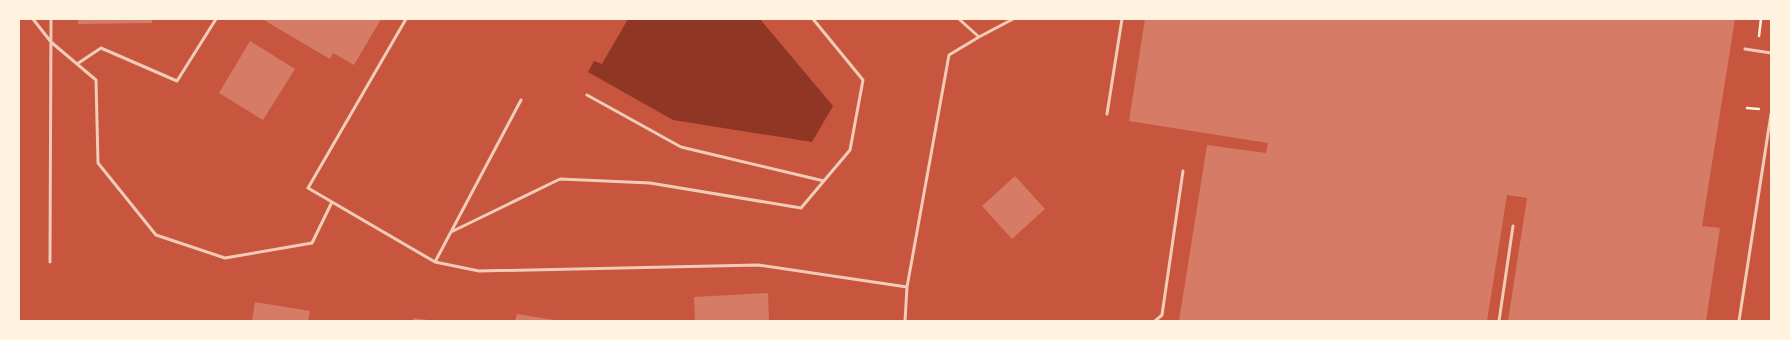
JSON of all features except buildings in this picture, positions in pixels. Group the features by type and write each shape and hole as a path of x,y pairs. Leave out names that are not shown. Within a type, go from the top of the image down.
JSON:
{"lane":[{"path":"33,19 51,42 96,80 98,163 156,236 225,258 312,243 332,202"},
{"path":"50,262 51,19"},
{"path":"77,64 101,48 177,81 216,19"},
{"path":"406,19 308,188 435,262 479,271 758,264 907,287"},
{"path":"451,232 560,179 650,183 801,208 850,150 863,80 813,19"},
{"path":"959,19 979,37"},
{"path":"905,321 907,287 949,55 1013,19"},
{"path":"1107,114 1122,19"},
{"path":"1745,49 1771,53"},
{"path":"587,95 681,147 824,181"},
{"path":"435,262 521,100"},
{"path":"1739,321 1771,114"},
{"path":"1155,321 1162,315 1184,171"},
{"path":"1499,321 1513,226"}],"path":[{"path":"1752,36 1759,37 1761,19"}],"shaded area":[{"path":"628,19 760,19 833,106 812,142 673,120 588,72 594,61 602,64"}]}
